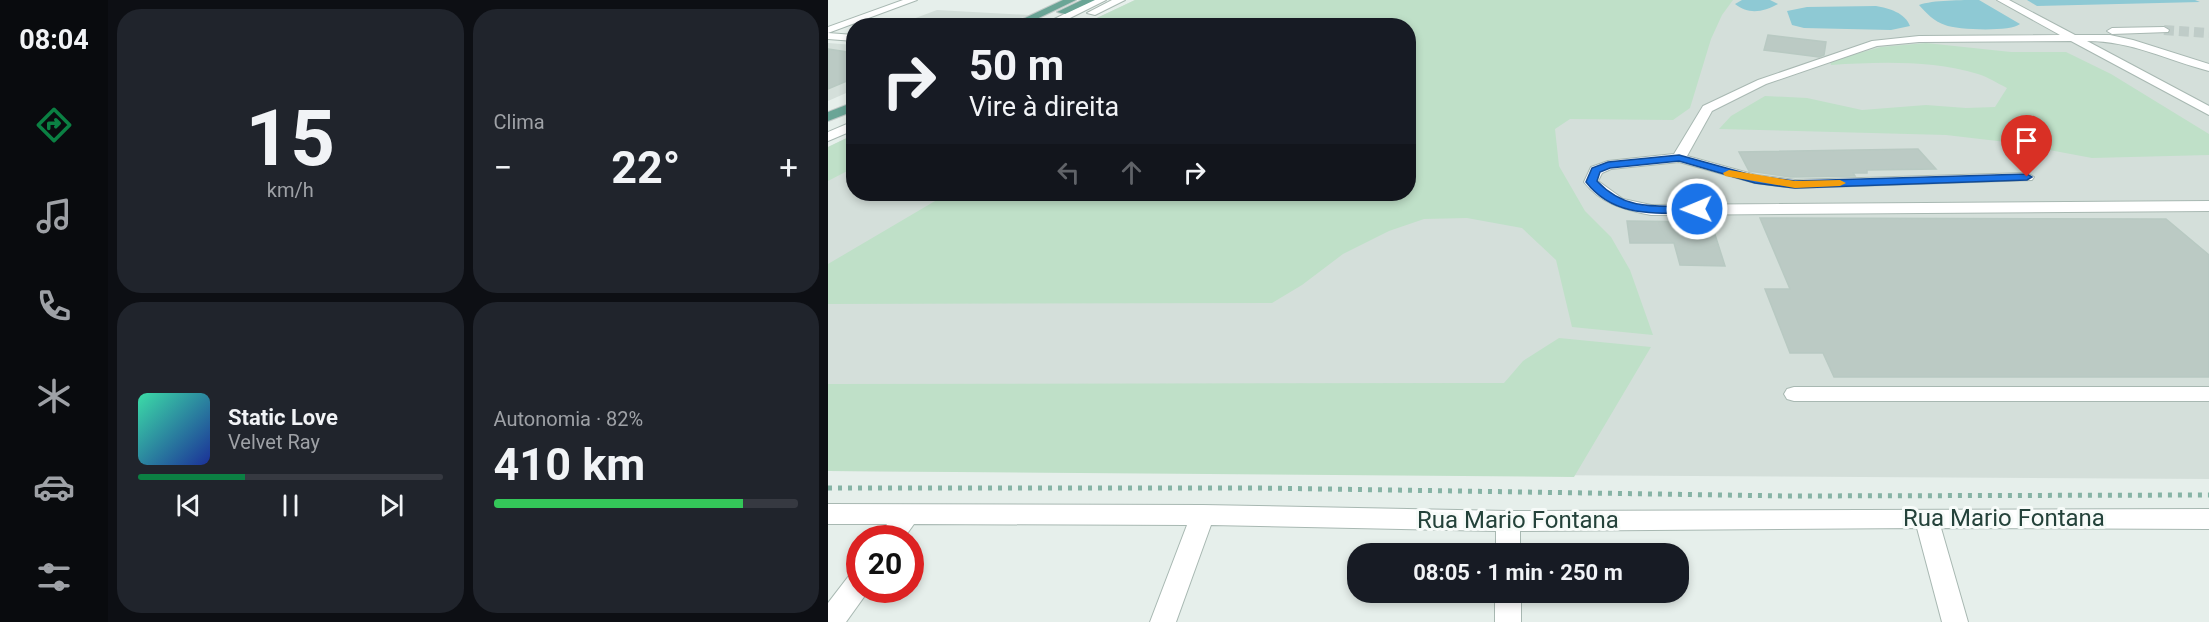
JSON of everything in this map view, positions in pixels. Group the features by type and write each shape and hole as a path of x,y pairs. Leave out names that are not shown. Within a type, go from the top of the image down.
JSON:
{"main road":[{"path":"1031,18 1071,0"},
{"path":"1051,18 1090,0"},
{"path":"828,106 846,98"},
{"path":"828,117 846,109"}],"street":[{"path":"862,18 912,0"},
{"path":"1063,18 1101,0"},
{"path":"1070,18 1108,0"},
{"path":"1076,18 1114,0"},
{"path":"1082,18 1120,0"},
{"path":"2002,0 2020,10 2077,33 2209,111"},
{"path":"2020,10 2066,23"},
{"path":"828,30 846,24"},
{"path":"1679,158 1707,109 1762,82 1876,44 1919,39 2077,33 2107,35 2164,30"},
{"path":"2107,35 2209,68"},
{"path":"828,36 846,37"},
{"path":"828,131 846,123"},
{"path":"2027,177 1795,184 1755,179 1679,158 1608,165 1596,170 1591,182 1605,196 1622,205 1651,210 2209,206"},
{"path":"1794,394 2209,394"},
{"name":"Rua Mario Fontana","path":"828,514 1203,515 1508,521 1926,518 2209,519"},
{"path":"900,525 908,514"},
{"path":"1163,622 1203,515"},
{"path":"1926,518 1955,622"},
{"path":"1508,521 1508,543"},
{"path":"830,622 846,600"},
{"path":"1508,603 1508,622"}],"path":[{"path":"828,488 1260,488 1787,496 2209,495"}],"shaded area":[{"path":"1135,0 2209,0 2209,479 828,471 828,147 846,138 846,201 1416,201 1416,18 1097,18"},
{"path":"937,10 1029,15 1022,18 916,18"},
{"path":"828,43 846,44 846,93 828,101"}],"green space":[{"path":"1135,0 1733,0 1722,15 1711,39 1690,108 1673,120 1570,119 1555,129 1559,166 1585,211 1611,237 1630,270 1653,335 1572,327 1556,260 1522,228 1467,218 1424,219 1389,231 1343,254 1302,285 1272,303 828,304 828,264 935,201 1416,201 1416,18 1097,18"},
{"path":"1926,43 2011,52 2066,52 2111,74 2209,134 2209,155 2092,158 2006,142 1946,135 1719,129 1731,116 1765,96 1807,98 1862,110 1926,105 1966,108 1995,107 2007,88 1978,74 1923,64 1831,65 1830,61 1881,47"},
{"path":"846,138 846,172 828,181 828,147"},
{"path":"1559,338 1651,347 1574,477 828,471 828,384 1504,383 1523,361"}],"water":[{"path":"1742,0 1770,0 1778,4 1767,9 1751,11 1735,4"},
{"path":"1979,0 2020,24 2015,27 1995,29 1951,27 1941,24 1919,5 1940,1"},
{"path":"2027,0 2195,0 2200,2 2037,6"},
{"path":"1876,6 1900,14 1910,26 1891,30 1804,28 1792,25 1787,11 1807,7"}],"building":[{"path":"1768,35 1826,42 1824,55 1819,57 1764,50"},
{"path":"828,49 846,52 846,81 828,89"},
{"path":"1918,149 1936,169 1867,170 1867,173 1853,173 1855,176 1790,177 1749,171 1739,152"},
{"path":"1760,218 2166,219 2209,255 2209,377 1834,377 1823,353 1790,353 1765,289 1790,289"},
{"path":"1627,221 1711,222 1725,266 1680,265 1674,243 1630,243"}],"tunnel":[{"path":"2164,30 2209,33"}],"slow traffic":[{"path":"1729,173 1795,184 1840,183"}],"route":[{"path":"1697,209 1651,210 1622,205 1605,196 1591,182 1596,170 1608,165 1679,158 1755,179 1795,184 2027,177"}]}
